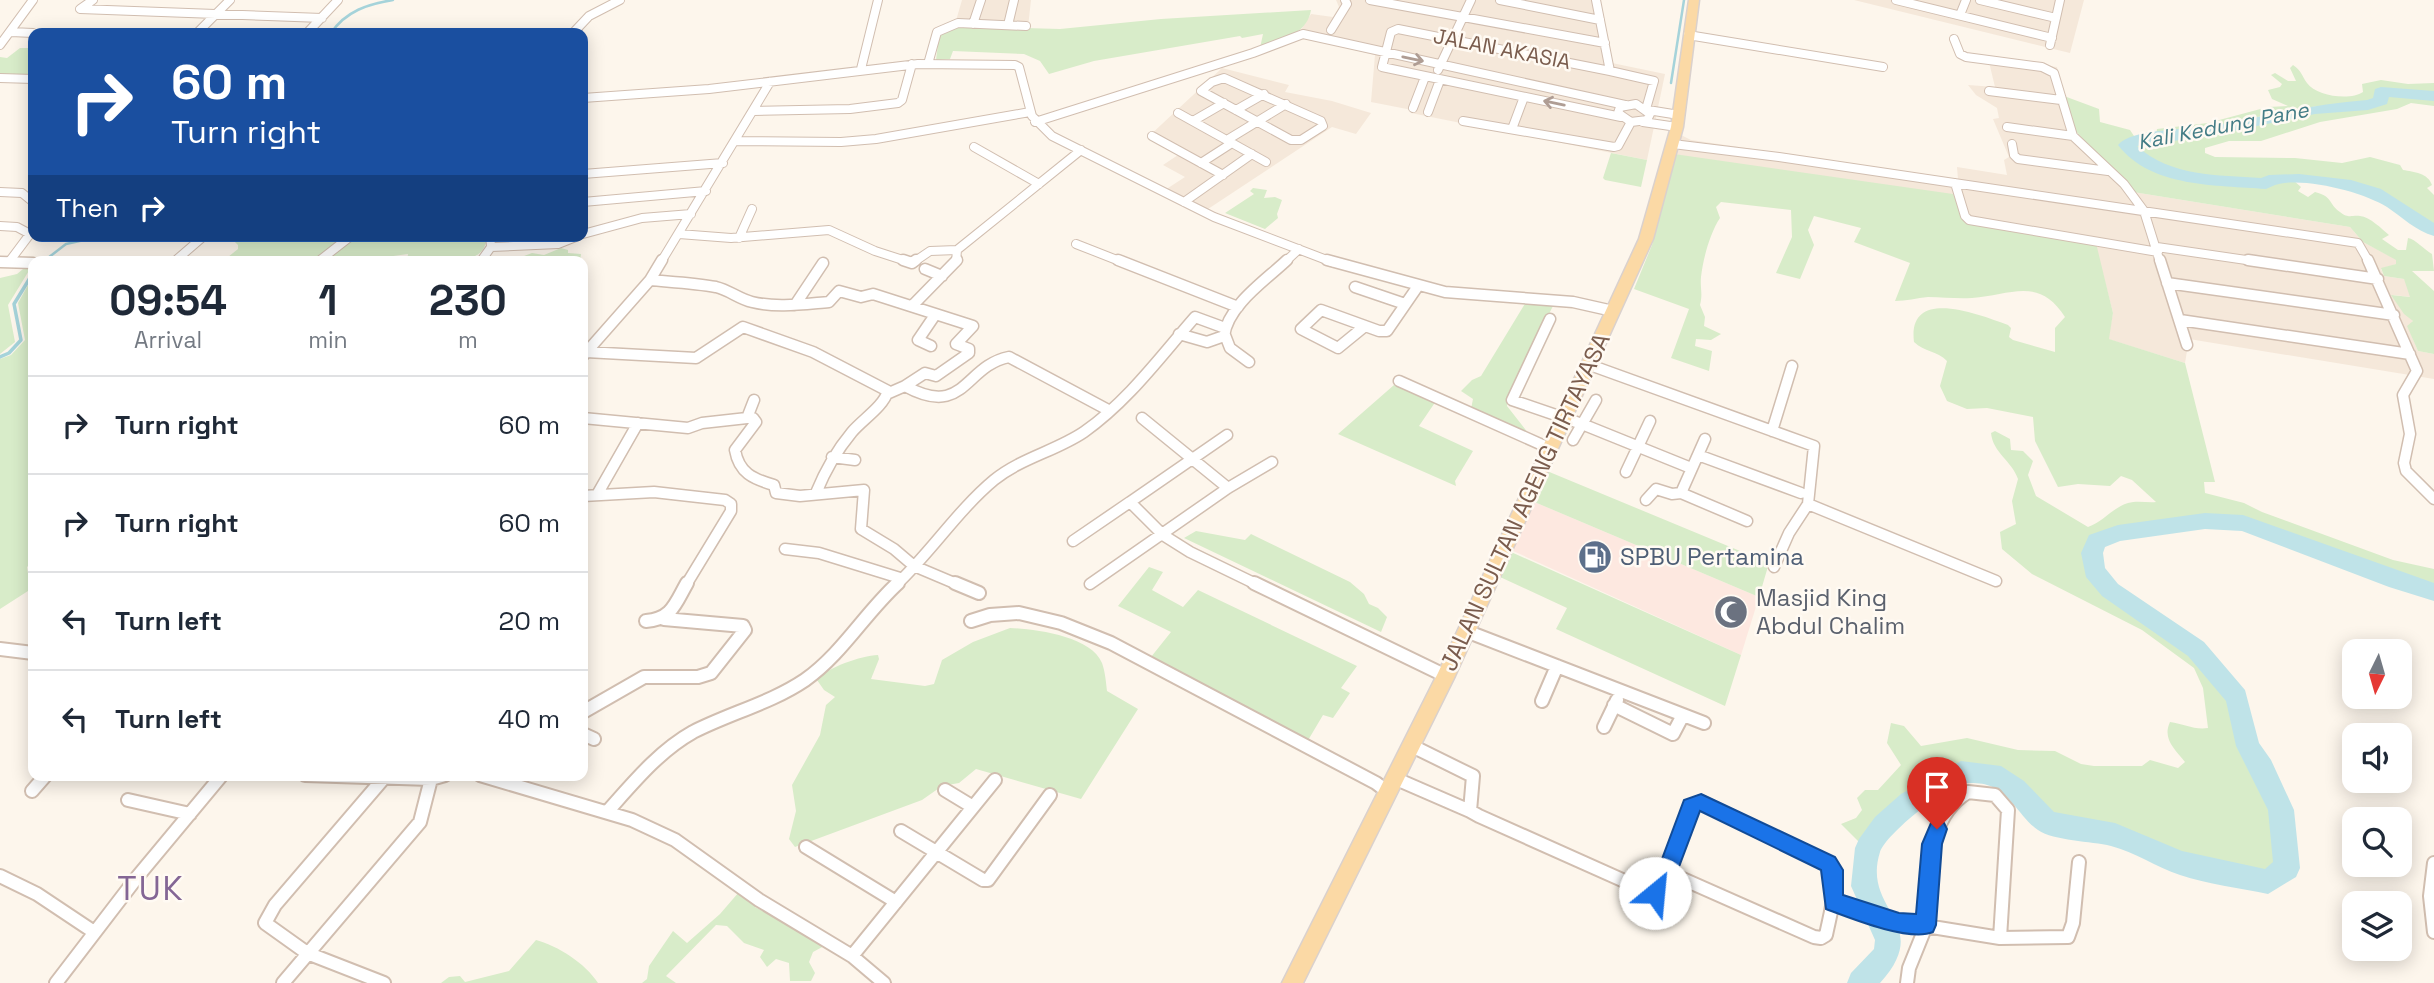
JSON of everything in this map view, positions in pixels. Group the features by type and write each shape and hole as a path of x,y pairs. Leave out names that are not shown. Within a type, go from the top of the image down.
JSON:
{"main road":[{"name":"JALAN SULTAN AGENG TIRTAYASA","path":"1292,983 1386,784 1409,745 1441,673 1466,631 1525,507 1543,445 1590,365 1606,309 1646,239 1673,144 1694,0"}],"street":[{"path":"0,45 33,0"},
{"path":"93,0 80,9 322,18"},
{"path":"202,28 230,0"},
{"path":"312,28 338,0"},
{"path":"578,28 589,16 620,0"},
{"path":"973,24 981,0"},
{"path":"1007,26 1014,0"},
{"path":"1331,30 1347,0"},
{"path":"1370,0 1464,15 1605,43"},
{"path":"1413,108 1440,65 1471,0"},
{"path":"1500,0 1600,20"},
{"path":"1596,0 1610,71"},
{"path":"1896,0 1921,3 2051,42 2060,0"},
{"path":"1961,15 1966,0"},
{"path":"1980,0 2056,18"},
{"path":"860,69 876,8"},
{"path":"928,64 937,32 958,23 1026,26"},
{"name":"JALAN AKASIA","path":"1385,53 1393,30 1453,39 1610,71 1654,81 1647,109"},
{"path":"11,32 28,33"},
{"path":"1035,122 1253,54 1295,35 1625,105 1636,104 1675,121"},
{"path":"1689,35 1883,66"},
{"path":"1954,39 1962,56 2051,70 2056,77 2073,136"},
{"path":"1385,53 1382,68 1621,117 1631,122 1656,124 1675,121"},
{"path":"754,111 850,109 898,103 902,100 912,64"},
{"path":"588,98 770,82 912,64 1015,65 1019,67 1030,111 1035,122 1042,128 1184,202 1299,249 1356,269 1418,286 1449,293 1567,301 1606,309"},
{"path":"0,78 28,79"},
{"path":"1224,78 1286,104 1321,121 1323,126 1296,141 1224,103 1201,90 1224,78"},
{"path":"1428,112 1433,78"},
{"path":"588,349 650,280 770,82"},
{"path":"1989,91 2062,100"},
{"path":"1236,110 1264,94"},
{"path":"1512,129 1524,97"},
{"path":"1193,121 1224,103"},
{"path":"1201,163 1286,104"},
{"path":"1621,117 1618,110 1625,105"},
{"path":"1643,122 1650,117 1647,109"},
{"path":"736,141 841,142 876,139 1030,111"},
{"path":"1178,113 1266,162"},
{"path":"1463,121 1614,147 1618,146 1631,122"},
{"path":"2007,127 2073,136 2124,184 2144,211 2187,345"},
{"path":"1153,136 1223,175"},
{"path":"1673,144 2352,241 2363,247 2417,371 2403,395 2410,434 2404,463 2414,481 2434,499"},
{"path":"2012,144 2014,155 2018,159 2108,171"},
{"path":"974,147 1039,184"},
{"path":"680,234 739,238 830,230 875,251 912,263 930,251 957,250 1081,150"},
{"path":"1184,202 1252,155"},
{"path":"588,174 723,163"},
{"path":"1955,183 1969,220 2157,250 2378,279"},
{"path":"588,202 706,191"},
{"path":"0,192 22,194 28,198"},
{"path":"739,238 752,209"},
{"path":"588,233 642,218 691,214"},
{"path":"0,226 28,232"},
{"path":"5,262 28,239"},
{"path":"180,256 197,242"},
{"path":"325,256 343,242"},
{"path":"524,242 561,242"},
{"path":"1076,244 1145,269 1197,294 1238,307"},
{"path":"1180,334 1207,342 1218,340 1238,307 1299,249"},
{"path":"912,306 956,262 957,250"},
{"path":"5,262 28,264"},
{"path":"795,305 822,262"},
{"path":"925,269 942,276"},
{"path":"650,280 716,287 735,293 749,302 795,305 830,302 841,291 861,297 873,294 973,327 956,344 970,351 936,376 925,373 889,393 868,414 832,457 816,493"},
{"path":"2167,283 2394,315"},
{"path":"1355,286 1405,304"},
{"path":"1365,326 1338,348 1301,330 1318,310 1387,331 1418,286"},
{"path":"931,346 918,340 934,315"},
{"path":"607,813 641,773 674,745 705,726 764,704 820,668 989,484 1025,459 1081,433 1110,411 1126,398 1198,316 1225,331 1230,348 1249,362"},
{"path":"1550,319 1511,398 1690,468"},
{"path":"2180,320 2410,354"},
{"path":"588,351 690,359 702,355 743,327 813,352 889,393"},
{"path":"905,386 917,395 930,398 949,397 999,359 1009,357 1110,411"},
{"path":"1590,365 1815,448 1808,505 1788,533 1774,567"},
{"path":"1772,431 1792,366"},
{"path":"1399,381 1543,445"},
{"path":"747,418 754,400"},
{"path":"1573,440 1596,400"},
{"path":"588,418 662,424 678,429 753,418 756,422 735,450 740,470 754,481 774,485 776,493 800,495 864,490 861,529 894,549 914,566 979,593"},
{"path":"1142,418 1228,488"},
{"path":"1626,472 1650,421"},
{"path":"598,493 638,423"},
{"path":"1073,541 1227,435"},
{"path":"1681,493 1705,439"},
{"path":"1698,455 1801,493"},
{"path":"832,457 855,460"},
{"path":"1090,584 1228,488 1272,462"},
{"path":"1646,500 1657,489 1672,494 1681,493 1747,521"},
{"path":"588,495 624,492 710,498 725,500 731,504 731,510 710,547 664,619"},
{"path":"1130,502 1163,535 1190,552 1441,673"},
{"path":"1808,505 1996,581"},
{"path":"785,549 824,554 900,578"},
{"path":"971,621 990,615 1019,613 1061,623 1111,643 1361,775 1470,811 1649,892 1661,890 1667,872 1691,806 1701,802 1828,863 1833,870 1838,904 1826,935 1821,938 1667,872"},
{"path":"588,709 644,677 698,677 710,673 745,630 743,626 664,619 646,621"},
{"path":"1466,631 1704,723"},
{"path":"0,649 28,652"},
{"path":"1542,701 1557,666"},
{"path":"1604,727 1621,691"},
{"path":"1614,705 1673,734 1683,715"},
{"path":"1409,745 1474,776 1476,783 1469,804 1470,811"},
{"path":"852,956 995,780"},
{"path":"32,791 41,781"},
{"path":"56,983 217,781"},
{"path":"381,781 266,918 269,926 307,953 384,983"},
{"path":"283,983 419,822 430,781"},
{"path":"516,781 632,820 675,840 759,900 852,956 884,983"},
{"path":"945,790 973,807"},
{"path":"1907,983 1909,968 1926,925 1932,844 1937,829 1955,800 1968,792 1995,795 2008,810 2000,938"},
{"path":"901,831 988,880 1050,795"},
{"path":"128,800 190,814"},
{"path":"806,847 896,902"},
{"path":"1838,904 1899,922 1982,937 2068,937 2073,923 2079,862"},
{"path":"2434,863 2430,896 2434,932"},
{"path":"0,876 37,894 94,932"}],"shaded area":[{"path":"962,0 1031,0 1028,27 955,24"},
{"path":"1336,0 1600,0 1612,63 1665,74 1647,160 1411,113 1412,110 1371,102 1375,55 1297,36 1311,14 1333,17 1339,7"},
{"path":"1854,0 2084,0 2070,53"},
{"path":"1988,58 2057,67 2071,126 2133,192 2350,227 2363,242 2397,260 2396,264 2381,269 2384,276 2404,279 2408,285 2411,297 2393,295 2413,321 2408,327 2418,351 2434,354 2434,379 2189,339 2185,363 2108,339 2113,313 2095,243 1965,223 1674,154 1681,135 1691,140 1958,179 1957,167 2007,175 2004,160 2009,157 1993,119 1999,118 1997,108 1976,95 1968,85 1995,87"},
{"path":"1222,68 1289,85 1285,92 1332,101 1371,113 1356,134 1332,127 1208,209 1165,190 1185,177 1163,165 1178,155 1147,138"},
{"path":"1532,501 1759,597 1741,655 1511,550"}],"green space":[{"path":"1311,10 1298,31 1260,48 1263,34 1242,38 1240,36 1094,61 1049,74 1040,61 1024,54 953,51 950,59 936,60 939,36 961,26 1060,29 1161,19"},
{"path":"20,48 28,48 28,75 0,74 0,57 7,58"},
{"path":"2293,65 2311,87 2333,96 2357,95 2363,92 2362,84 2381,80 2408,84 2434,83 2434,94 2378,90 2377,99 2369,101 2312,107 2156,136 2157,129 2208,123 2268,107 2288,106 2272,99 2268,90 2282,84 2271,75 2275,73 2288,81 2296,81 2290,68"},
{"path":"2385,94 2434,98 2434,106 2411,103 2397,109 2320,122 2261,141 2229,141 2205,148 2205,153 2215,157 2295,158 2342,163 2370,157 2400,165 2403,170 2420,174 2430,181 2432,185 2427,188 2434,195 2434,228 2395,201 2360,186 2313,177 2266,177 2263,182 2192,175 2158,166 2130,146 2212,133 2317,111 2370,107 2385,102"},
{"path":"2064,96 2099,109 2100,122 2130,130 2136,139 2121,144 2153,167 2171,174 2210,181 2269,186 2273,182 2293,180 2301,187 2298,191 2308,197 2315,192 2321,194 2343,214 2372,221 2389,235 2382,239 2398,250 2406,250 2408,238 2417,242 2432,254 2434,271 2412,271 2434,291 2434,354 2418,351 2407,326 2413,321 2404,314 2391,295 2410,297 2404,279 2384,276 2381,268 2396,264 2396,260 2363,242 2350,227 2133,192 2071,126"},
{"path":"1611,153 1647,160 1641,187 1603,178"},
{"path":"1674,154 1953,194 1965,223 2096,243 2113,313 2109,339 2185,363 2215,482 2204,482 2205,493 2244,503 2393,560 2434,569 2434,588 2397,578 2242,519 2202,517 2115,530 2092,538 2087,551 2089,570 2106,592 2192,651 2231,696 2242,745 2257,768 2275,809 2280,865 2264,877 2180,859 2115,830 2048,818 2019,787 1992,770 1958,767 1936,779 1905,798 1880,821 1862,845 1841,824 1856,818 1862,810 1857,798 1865,790 1878,790 1901,765 1887,743 1891,723 1904,726 1921,746 1967,738 2018,750 2055,751 2081,764 2094,766 2142,766 2150,760 2178,768 2185,762 2171,744 2168,728 2170,722 2194,728 2208,728 2203,688 2194,668 2142,630 2032,574 2002,549 2000,532 2016,524 2012,501 2018,479 1995,446 1991,433 1995,431 2010,439 2011,450 2023,451 2033,461 2028,475 2036,496 2088,527 2128,503 2156,502 2132,480 2121,476 2110,486 2078,484 2058,487 2035,441 2033,417 1987,408 1967,409 1947,401 1940,386 1947,361 1914,342 1915,325 1922,314 1933,309 1947,308 1980,315 2008,325 2011,328 2009,337 2013,340 2055,352 2055,328 2065,317 2055,304 2045,296 2023,291 1972,298 1928,297 1895,301 1910,263 1854,242 1861,228 1814,216 1808,230 1814,245 1800,279 1776,273 1792,237 1791,210 1721,202 1716,207 1720,218 1703,262 1700,305 1705,317 1704,326 1721,334 1711,340 1696,339 1695,346 1712,351 1709,371 1671,358 1689,309 1634,289 1652,245"},
{"path":"1253,188 1267,190 1264,198 1275,197 1282,200 1278,218 1265,229 1225,213 1254,194 1250,191"},
{"path":"235,242 340,242 322,256 229,256 238,249"},
{"path":"347,242 485,242 484,247 474,256 329,256"},
{"path":"561,248 568,250 568,253 581,254 524,256 532,253 544,255"},
{"path":"28,269 8,305 15,342 0,354 0,278"},
{"path":"28,285 28,591 0,609 0,359 11,355 25,340 18,303"},
{"path":"1526,302 1554,304 1508,395 1507,406 1529,434 1471,409 1473,399 1461,391 1472,380 1481,376"},
{"path":"1394,385 1436,401 1419,426 1473,451 1455,481 1456,486 1338,434"},
{"path":"1547,471 1769,563 1759,597 1532,501"},
{"path":"1196,531 1245,540 1251,534 1350,582 1364,594 1369,604 1387,617 1381,632 1184,538"},
{"path":"1511,552 1741,655 1725,706 1556,629 1567,608 1500,577"},
{"path":"1149,567 1163,572 1152,590 1183,607 1198,590 1357,666 1341,688 1350,693 1333,718 1323,715 1307,742 1151,657 1171,632 1118,606"},
{"path":"1010,628 1061,636 1086,646 1102,663 1107,691 1138,709 1081,799 976,769 959,783 942,786 922,800 795,847 789,839 796,811 792,785 820,735 826,705 835,697 824,690 817,680 845,663 878,655 871,679 925,686 934,684 942,660 973,642"},
{"path":"739,892 755,902 755,907 826,945 813,952 809,962 815,973 811,981 790,981 789,963 776,959 767,967 760,957 764,950 744,943 727,926 716,925 666,976 676,983 642,983 647,979 649,966 673,931 687,943 720,914"},
{"path":"536,940 570,956 598,983 441,983 449,977 460,976 465,982 509,971"}],"waterway":[{"path":"335,28 358,10 393,0"},
{"path":"1671,83 1684,0"},
{"name":"Kali Kedung Pane","path":"2434,96 2381,92 2381,101 2368,105 2315,109 2209,131 2138,140 2126,145 2156,166 2191,177 2266,184 2269,180 2314,179 2360,188 2388,200 2434,230"},
{"path":"50,256 66,244 75,242"},
{"path":"0,357 9,353 21,340 14,304 28,281"},
{"name":"Kali Kedung Pane","path":"1861,983 1886,956 1889,939 1864,886 1868,848 1884,825 1910,802 1961,772 1992,774 2015,789 2047,822 2115,835 2181,863 2268,882 2287,868 2281,810 2262,768 2248,746 2237,697 2196,649 2110,590 2094,571 2092,553 2097,541 2118,533 2205,521 2243,523 2397,581 2434,592"}],"place":[{"name":"SPBU Pertamina","path":"1595,557"},
{"name":"Masjid King Abdul Chalim","path":"1731,612"}],"district":[{"name":"TUK","path":"151,888"}],"route":[{"path":"1655,893 1661,890 1691,806 1701,802 1828,863 1833,870 1833,902 1899,922 1926,925 1932,844 1937,829"}]}
